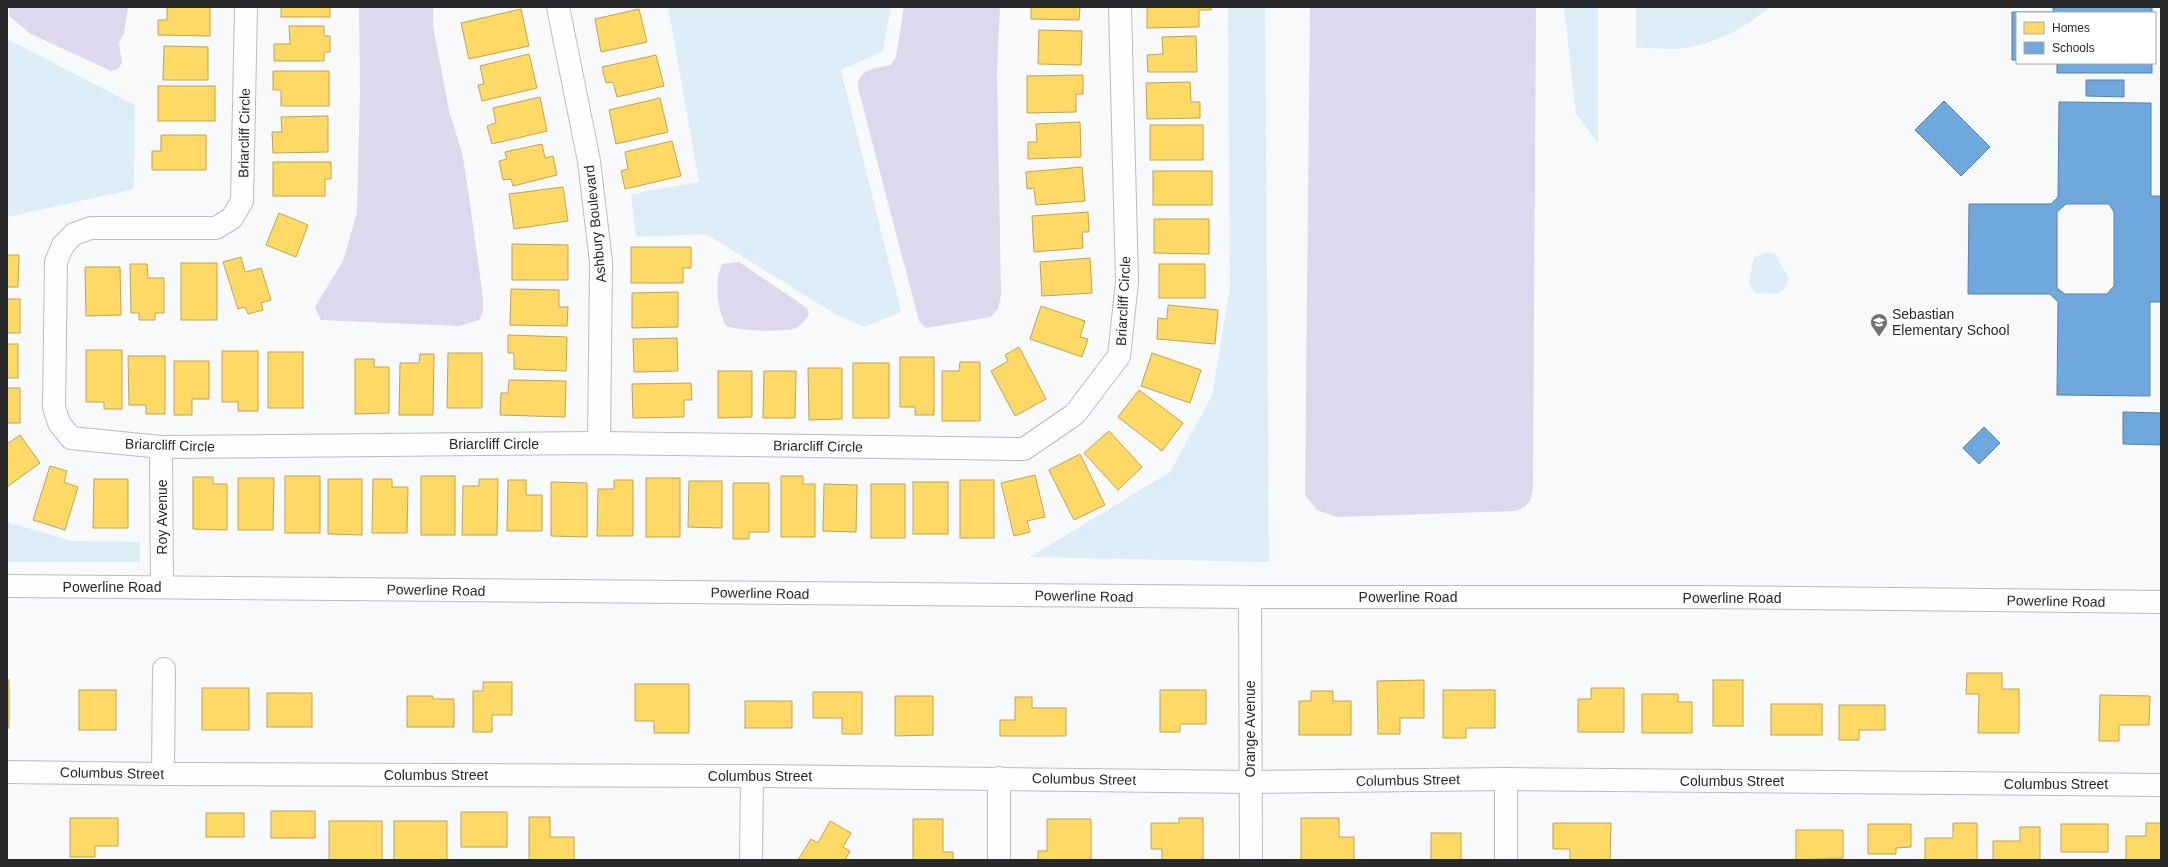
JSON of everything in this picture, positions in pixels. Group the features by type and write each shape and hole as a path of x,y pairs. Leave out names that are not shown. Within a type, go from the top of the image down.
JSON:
{"street":[{"name":"Briarcliff Circle","path":"246,7 242,201 232,218 216,228 91,228 74,234 63,245 56,262 54,406 59,424 71,438 161,447 599,443 1024,449 1075,414 1119,356 1126,282 1120,7"},
{"name":"Ashbury Boulevard","path":"558,7 589,160 601,262 599,443"},
{"name":"Roy Avenue","path":"161,447 162,587"},
{"name":"Powerline Road","path":"7,586 1250,597 1708,597 2161,602"},
{"name":"Orange Avenue","path":"1250,597 1251,860"},
{"path":"163,774 164,669"},
{"name":"Columbus Street","path":"7,772 752,776 1251,782 1506,779 2161,785"},
{"path":"751,860 752,776"},
{"path":"999,860 1000,778"},
{"path":"1506,779 1506,860"}],"shaded area":[{"path":"9,7 128,7 124,33 119,43 122,63 118,69 111,71 31,34 9,16"},
{"path":"359,7 433,7 433,26 449,111 462,152 469,196 483,299 483,311 479,320 459,326 321,320 315,307 343,261 357,213 360,90"},
{"path":"668,7 891,7 883,51 841,70 901,312 864,327 837,315 706,234 636,237 631,194 699,182"},
{"path":"904,7 1000,7 997,72 1001,294 998,309 991,317 926,328 919,321 858,88 859,81 864,73 868,70 891,65 896,57"},
{"path":"1228,7 1265,7 1269,562 1030,557 1170,472 1212,396 1230,287"},
{"path":"1310,7 1536,7 1533,489 1527,505 1521,509 1514,511 1337,517 1317,510 1305,495"},
{"path":"1564,7 1598,7 1598,143 1576,114"},
{"path":"1636,7 1769,7 1749,23 1711,42 1685,48 1658,49 1636,47"},
{"path":"7,39 135,105 134,189 7,217"},
{"path":"1770,252 1775,254 1789,279 1783,290 1778,294 1755,293 1749,282 1754,257"},
{"path":"739,262 807,308 809,314 798,327 793,329 778,330 750,330 726,326 720,312 717,287 718,278 722,264"},
{"path":"7,520 10,523 72,541 140,542 140,562 7,562"}],"building: Homes":[{"path":"167,7 210,7 210,36 158,35 158,20 167,20"},
{"path":"281,7 330,7 330,17 281,17"},
{"path":"1031,7 1080,7 1079,20 1031,19"},
{"path":"1147,7 1211,7 1211,10 1199,10 1199,27 1147,28"},
{"path":"521,9 529,46 469,59 461,23"},
{"path":"639,9 647,42 601,52 595,19"},
{"path":"289,26 324,26 324,36 330,36 330,52 324,52 324,61 274,61 274,44 290,44"},
{"path":"1039,30 1082,31 1081,65 1038,64"},
{"path":"1196,36 1197,72 1148,72 1147,55 1163,54 1162,37"},
{"path":"164,46 208,47 208,80 163,80"},
{"path":"529,54 537,88 482,101 478,85 484,84 480,66"},
{"path":"656,55 664,86 617,97 613,82 606,83 602,67"},
{"path":"273,71 329,71 329,106 281,106 281,90 273,90"},
{"path":"1083,75 1083,94 1076,94 1076,112 1027,113 1027,76"},
{"path":"1190,82 1191,102 1200,102 1200,118 1147,119 1146,83"},
{"path":"158,86 215,86 215,121 158,121"},
{"path":"540,97 547,131 492,144 487,126 496,123 493,108"},
{"path":"660,98 668,132 616,144 609,110"},
{"path":"328,116 328,152 273,153 272,132 282,132 281,117"},
{"path":"1080,122 1081,157 1028,159 1028,142 1037,142 1036,124"},
{"path":"1150,125 1203,125 1203,160 1150,160"},
{"path":"161,135 206,135 206,170 152,170 152,151 161,151"},
{"path":"672,141 681,176 625,189 621,171 628,169 625,152"},
{"path":"542,144 545,158 553,156 557,175 513,186 511,179 503,180 499,161 507,159 505,152"},
{"path":"273,162 331,162 331,179 325,179 325,196 273,196"},
{"path":"1082,167 1085,201 1036,205 1034,188 1027,189 1026,172"},
{"path":"1153,171 1212,171 1212,205 1153,205"},
{"path":"563,187 568,221 514,229 509,194"},
{"path":"1088,212 1089,232 1082,232 1083,248 1034,252 1032,216"},
{"path":"279,213 308,225 296,257 266,245"},
{"path":"1154,219 1209,219 1209,254 1154,253"},
{"path":"512,244 568,245 568,280 512,280"},
{"path":"631,247 691,247 691,268 683,268 683,283 631,283"},
{"path":"7,255 19,255 18,287 7,287"},
{"path":"241,257 245,272 261,268 271,300 261,303 263,310 248,314 245,307 238,309 223,262"},
{"path":"1090,258 1092,293 1042,296 1040,262"},
{"path":"181,263 217,263 217,320 181,320"},
{"path":"130,264 147,264 148,278 164,278 164,313 155,313 155,320 139,320 139,313 131,313"},
{"path":"1159,264 1205,264 1205,298 1159,298"},
{"path":"85,267 120,267 121,315 86,316"},
{"path":"511,289 559,290 559,307 568,307 567,326 510,325"},
{"path":"678,292 678,327 632,328 632,293"},
{"path":"7,299 20,299 20,333 7,333"},
{"path":"1168,305 1218,310 1215,344 1157,339 1158,318 1167,319"},
{"path":"1041,306 1085,321 1080,337 1088,339 1082,357 1030,339"},
{"path":"508,335 567,337 566,371 514,369 514,353 508,353"},
{"path":"677,338 678,371 634,372 633,339"},
{"path":"7,344 18,344 18,378 7,378"},
{"path":"1019,347 1046,399 1015,416 991,371 1008,361 1005,355"},
{"path":"86,350 122,350 122,409 104,409 104,402 86,402"},
{"path":"222,351 258,351 258,411 238,411 238,402 222,402"},
{"path":"268,352 303,352 303,408 268,408"},
{"path":"448,353 482,353 482,408 447,408"},
{"path":"1152,353 1201,370 1190,403 1141,386"},
{"path":"420,354 434,354 433,415 399,415 400,363 419,363"},
{"path":"128,356 165,356 165,414 146,414 146,405 129,405"},
{"path":"900,357 934,357 934,415 915,415 915,407 900,407"},
{"path":"355,359 374,359 374,367 389,367 389,413 355,414"},
{"path":"174,361 209,361 209,399 192,399 192,415 174,415"},
{"path":"960,362 980,362 980,421 942,421 942,371 959,371"},
{"path":"853,363 889,363 889,418 853,418"},
{"path":"808,368 842,368 842,419 809,420"},
{"path":"718,371 752,371 752,417 718,418"},
{"path":"764,371 796,371 795,418 763,418"},
{"path":"509,380 566,381 565,417 500,415 501,393 508,393"},
{"path":"691,383 692,400 684,400 684,417 633,418 632,384"},
{"path":"7,388 20,388 20,423 7,423"},
{"path":"1139,390 1183,423 1162,451 1118,417"},
{"path":"1109,431 1142,467 1118,490 1084,453"},
{"path":"20,435 40,463 7,487 7,444"},
{"path":"1080,454 1105,505 1074,520 1049,470"},
{"path":"50,466 67,471 64,482 78,487 65,530 33,520"},
{"path":"1035,475 1045,517 1027,521 1030,532 1014,536 1001,483"},
{"path":"285,476 320,476 320,533 285,533"},
{"path":"421,476 455,476 455,535 421,535"},
{"path":"781,476 803,476 803,484 815,484 815,537 781,537"},
{"path":"193,477 213,477 213,484 227,484 227,530 193,529"},
{"path":"238,478 274,478 273,530 238,530"},
{"path":"646,478 680,478 680,537 646,537"},
{"path":"94,479 128,479 128,528 93,528"},
{"path":"328,479 362,479 362,535 328,534"},
{"path":"373,479 392,479 392,487 408,487 407,533 372,533"},
{"path":"479,479 498,479 497,535 462,535 463,486 479,486"},
{"path":"508,480 526,480 526,495 542,495 542,531 507,531"},
{"path":"614,480 633,480 633,536 597,536 598,489 614,489"},
{"path":"960,480 994,480 994,538 960,538"},
{"path":"689,481 722,481 722,528 688,527"},
{"path":"551,482 587,483 587,537 551,536"},
{"path":"913,482 948,482 948,534 913,534"},
{"path":"733,483 769,483 769,532 749,532 749,539 733,539"},
{"path":"824,484 857,485 856,532 823,531"},
{"path":"871,484 905,484 905,538 871,538"},
{"path":"1967,673 2002,673 2002,689 2019,689 2019,733 1978,733 1979,694 1966,694"},
{"path":"7,680 9,680 9,728 7,728"},
{"path":"1424,680 1424,718 1400,718 1400,734 1378,734 1377,681"},
{"path":"1713,680 1743,680 1743,726 1713,726"},
{"path":"483,682 512,682 512,715 492,715 492,732 473,732 473,691 483,691"},
{"path":"635,684 689,684 689,733 654,733 654,721 635,721"},
{"path":"202,688 249,688 249,730 202,730"},
{"path":"1591,688 1624,688 1624,732 1578,732 1578,699 1591,699"},
{"path":"79,690 116,690 116,730 79,730"},
{"path":"1160,690 1206,690 1206,724 1180,724 1180,732 1160,732"},
{"path":"1443,690 1495,690 1495,728 1466,728 1466,738 1443,738"},
{"path":"1311,691 1333,691 1333,701 1351,701 1351,735 1299,735 1299,701 1311,701"},
{"path":"813,692 862,692 862,734 842,734 842,718 813,718"},
{"path":"267,693 312,693 312,727 267,727"},
{"path":"1642,694 1678,694 1678,702 1692,702 1692,733 1642,733"},
{"path":"2100,695 2150,696 2149,725 2119,725 2119,741 2099,741"},
{"path":"407,696 433,696 433,699 454,699 454,727 407,727"},
{"path":"895,696 933,696 933,735 895,736"},
{"path":"1015,697 1032,697 1032,708 1066,708 1066,736 1000,736 1000,720 1015,720"},
{"path":"745,701 792,701 792,728 745,728"},
{"path":"1771,704 1822,704 1822,735 1771,735"},
{"path":"1839,705 1885,705 1885,730 1859,730 1859,740 1839,740"},
{"path":"271,811 315,811 315,838 271,838"},
{"path":"461,812 507,812 507,847 461,847"},
{"path":"206,813 244,813 244,837 206,837"},
{"path":"529,817 550,817 550,837 574,837 574,860 529,860"},
{"path":"70,818 118,818 118,846 95,846 95,857 70,857"},
{"path":"1179,818 1203,818 1203,860 1162,860 1162,849 1151,849 1151,823 1179,823"},
{"path":"1301,818 1339,818 1339,837 1354,837 1354,860 1301,860"},
{"path":"913,819 943,819 943,852 953,852 953,860 913,860"},
{"path":"1047,819 1091,819 1091,860 1038,860 1038,851 1047,851"},
{"path":"329,821 382,821 382,860 329,860"},
{"path":"394,821 447,821 447,860 394,860"},
{"path":"830,821 851,833 843,847 850,851 845,860 798,860 811,839 818,843"},
{"path":"1553,823 1611,823 1610,860 1570,860 1570,849 1553,849"},
{"path":"1953,823 1977,823 1977,860 1925,860 1925,838 1953,838"},
{"path":"2146,823 2161,823 2161,860 2126,860 2126,836 2146,836"},
{"path":"1868,824 1911,824 1911,847 1896,848 1896,854 1868,854"},
{"path":"2061,824 2108,824 2108,852 2061,852"},
{"path":"2020,827 2040,827 2040,860 1993,860 1993,841 2020,841"},
{"path":"1796,830 1843,830 1843,858 1796,860"},
{"path":"1431,833 1461,833 1461,860 1431,860"}],"building: Schools":[{"path":"2053,7 2152,7 2152,12 2053,12"},
{"path":"2012,12 2016,12 2016,60 2012,60"},
{"path":"2057,64 2152,64 2152,73 2057,73"},
{"path":"2086,80 2124,80 2124,97 2086,96"},
{"path":"1944,101 1990,147 1961,176 1915,130"},
{"path":"2059,102 2151,103 2151,196 2161,196 2161,302 2150,302 2150,396 2057,395 2058,302 2050,294 1968,294 1969,204 2051,204 2058,197","holes":["2066,204 2109,204 2114,212 2114,286 2107,294 2065,294 2057,288 2057,212"]},
{"path":"2123,412 2161,413 2161,445 2123,444"},
{"path":"1984,427 2000,443 1979,464 1963,448"}],"place":[{"name":"Sebastian Elementary School","path":"1879,337"}]}
